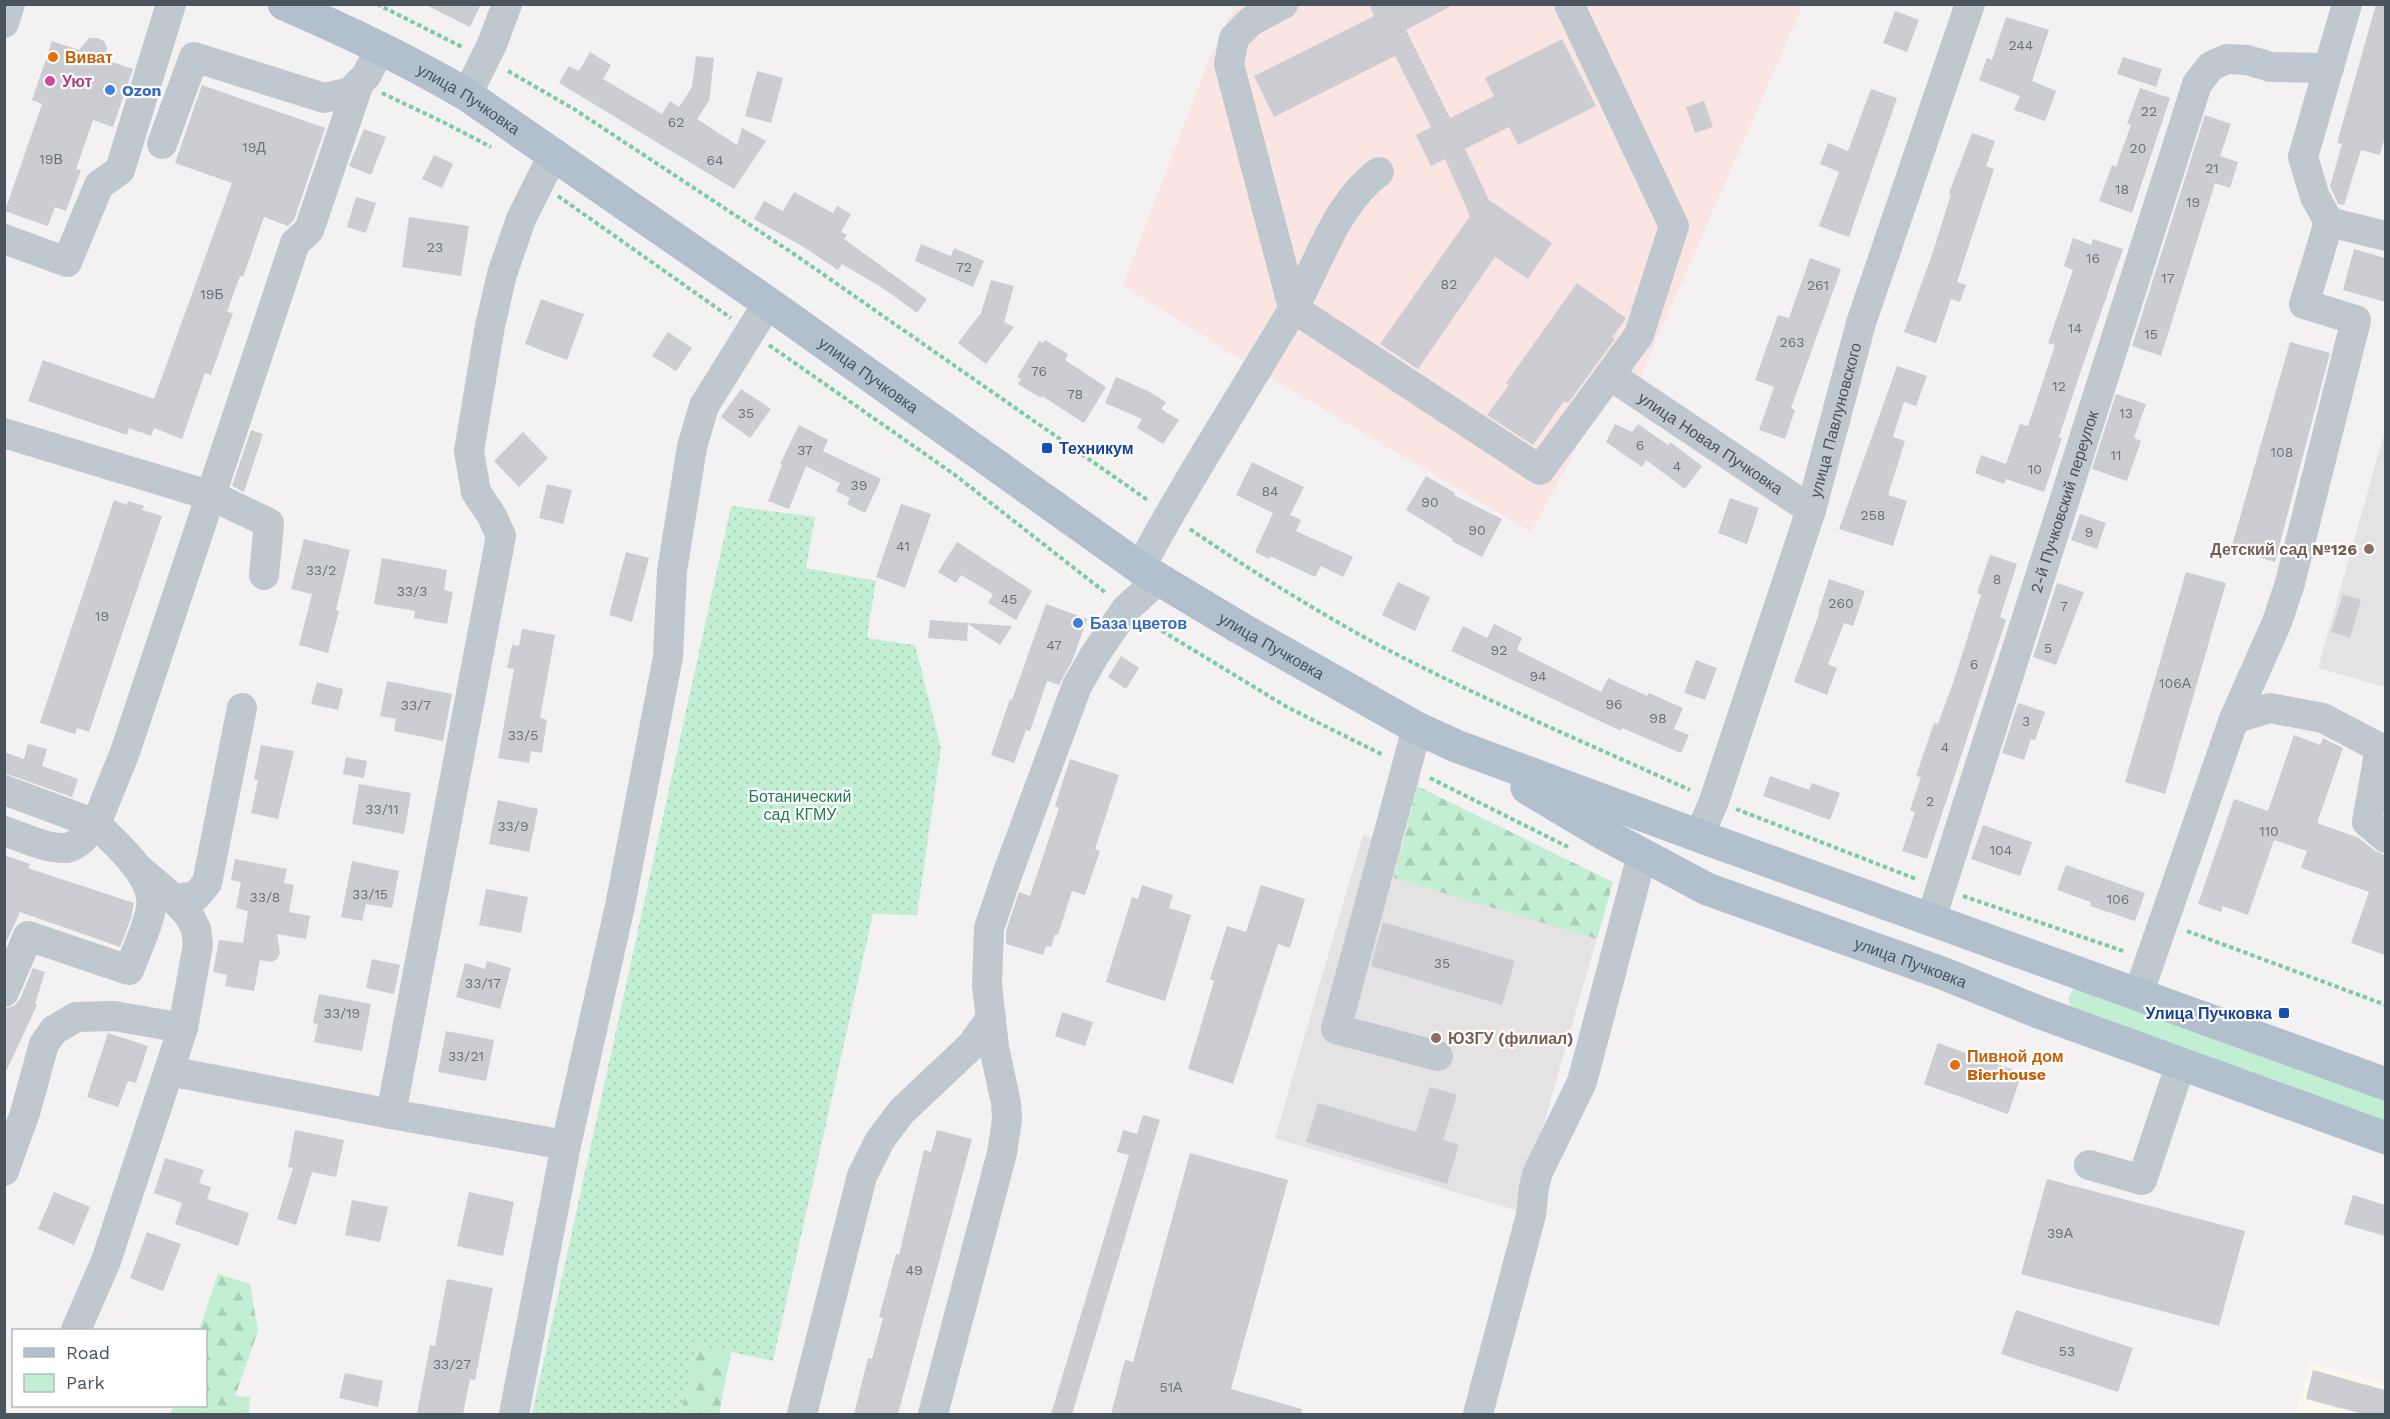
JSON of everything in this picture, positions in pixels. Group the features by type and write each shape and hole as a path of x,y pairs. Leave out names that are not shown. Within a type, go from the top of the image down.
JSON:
{"main road":[{"name":"улица Пучковка","path":"284,4 428,71 467,94 768,303 1149,574 1417,728 1456,746 1687,832 1936,904 2057,965 2385,1084"},
{"name":"улица Пучковка","path":"1456,746 1652,860 1707,889 1942,973 2041,1013 2385,1138"},
{"path":"2041,1013 2057,965"}],"street":[{"path":"4,23 10,4"},
{"path":"4,239 67,262 99,185 120,170 171,4"},
{"path":"467,94 485,58 507,4"},
{"path":"1282,4 1251,21 1234,38 1229,64 1293,308 1540,470 1639,335 1674,226 1569,4"},
{"name":"улица Павлуновского","path":"1478,1414 1532,1215 1534,1187 1538,1172 1582,1082 1652,860 1687,832 1714,801 1811,510 1861,324 1970,4"},
{"path":"2138,994 2234,719 2277,622 2290,583 2356,320 2304,304 2328,222 2315,197 2303,157 2347,4"},
{"path":"162,144 194,57 324,98 350,92 366,76 381,48"},
{"name":"2-й Пучковский переулок","path":"1936,904 2197,84 2211,66 2227,59 2247,60 2271,67 2329,68"},
{"path":"4,831 42,844 67,848 83,838 96,824 125,752 295,243 309,230 359,83"},
{"path":"391,1114 501,536 492,516 476,492 470,451 490,326 502,274 522,219 554,153"},
{"path":"933,1414 1005,1137 1006,1102 994,1047 987,985 989,928 1061,726 1077,686 1094,656 1149,574 1168,515 1293,308 1347,205 1365,182 1379,172"},
{"path":"2328,222 2385,236"},
{"path":"514,1414 566,1145 620,906 668,657 672,571 692,447 704,406 726,369 752,333 768,303"},
{"name":"улица Новая Пучковка","path":"1611,376 1811,510"},
{"path":"4,434 212,496 269,523 264,575"},
{"path":"174,898 196,896 207,883 242,708"},
{"path":"2234,719 2270,708 2323,718 2380,748 2367,822 2385,838"},
{"path":"1417,728 1336,1029 1438,1056"},
{"path":"4,790 96,824 138,868 174,898 189,915 196,928 198,944 183,1028 106,1261 76,1329"},
{"path":"4,992 28,936 129,970 151,907 149,888 138,868"},
{"path":"4,1171 25,1113 44,1044 54,1030 76,1017 114,1016 183,1028"},
{"path":"802,1414 866,1167 880,1140 902,1111 972,1044 991,1018"},
{"path":"2089,1165 2142,1180 2181,1064"},
{"path":"169,1071 566,1145"}],"path":[{"path":"376,4 485,58 574,110 794,254 1265,580 1362,636 1475,692 1936,904 2150,960"},
{"path":"2163,922 2385,1005"}],"shaded area":[{"path":"1235,5 1803,5 1639,380 1598,408 1531,532 1256,369 1123,285 1209,59"},
{"name":"Детский сад №126","path":"2385,431 2385,687 2318,668"},
{"name":"ЮЗГУ (филиал)","path":"1363,835 1604,913 1519,1211 1275,1138"},
{"path":"2310,1363 2385,1384 2385,1414 2296,1414"}],"green space":[{"name":"Ботанический сад КГМУ","path":"731,506 815,517 806,568 876,581 867,638 915,645 941,748 917,915 873,914 773,1361 697,1345 680,1414 532,1414"},
{"path":"1417,786 1613,882 1597,939 1394,878"},
{"path":"2075,987 2385,1096 2385,1126 2073,1011 2068,998"},
{"path":"218,1274 250,1284 258,1331 235,1396 250,1397 249,1414 171,1414 173,1407 207,1407 207,1329 199,1329"},
{"path":"697,1345 731,1352 719,1414 680,1414"}],"building":[{"path":"424,4 481,4 470,27"},
{"path":"1369,4 1455,4 1406,30 1450,118 1494,96 1485,78 1562,39 1596,106 1518,145 1509,127 1465,149 1489,200 1552,243 1528,279 1495,257 1418,369 1380,344 1470,216 1445,159 1431,166 1416,135 1431,127 1395,56 1274,117 1254,76 1374,16"},
{"path":"2376,4 2385,4 2385,136 2380,155 2361,150 2344,205 2338,204 2330,186 2342,144 2337,143"},
{"path":"1895,11 1919,20 1907,52 1883,43"},
{"path":"2006,17 2049,30 2032,81 2056,91 2045,121 2014,110 2020,96 1979,80 1987,58 1992,60"},
{"path":"89,38 104,41 107,48 106,60 133,69 113,127 93,120 76,169 81,170 66,211 55,207 48,226 5,211 42,104 32,100 52,41 79,50"},
{"path":"590,52 611,65 603,79 662,114 670,101 679,107 692,87 696,56 714,58 709,101 697,119 737,145 742,128 766,141 734,189 559,83 569,66 579,71"},
{"path":"2123,57 2162,69 2156,87 2117,74"},
{"path":"757,71 783,78 771,123 745,116"},
{"path":"202,85 325,128 294,220 288,226 264,217 243,277 240,276 227,312 233,313 211,375 205,373 182,439 154,428 151,436 129,428 127,435 28,401 43,360 154,399 232,183 175,163"},
{"path":"2140,88 2170,98 2132,213 2099,201 2112,165 2116,167 2131,125 2127,124"},
{"path":"1871,89 1897,98 1849,237 1819,226 1839,172 1820,164 1828,143 1848,151"},
{"path":"1704,101 1713,127 1695,133 1686,107"},
{"path":"2205,115 2231,124 2220,156 2238,162 2230,188 2215,183 2161,356 2132,346"},
{"path":"364,129 386,137 371,175 349,166"},
{"path":"1972,133 1995,141 1986,166 1994,169 1957,282 1966,285 1960,302 1951,299 1936,343 1904,332 1933,252 1951,194 1949,193"},
{"path":"434,155 453,164 442,188 422,179"},
{"path":"794,192 833,213 837,206 851,214 841,232 847,235 844,239 927,299 917,313 884,289 842,264 838,270 802,246 754,219 764,201 783,211"},
{"path":"356,197 376,203 366,233 347,227"},
{"path":"409,217 469,226 461,276 402,267"},
{"path":"2073,238 2091,245 2093,239 2123,249 2059,437 2062,438 2044,492 2006,479 2004,484 1975,473 1981,455 2006,464 2020,424 2028,426 2055,345 2048,343 2073,270 2064,266"},
{"path":"921,244 951,256 954,248 984,261 973,287 915,261"},
{"path":"2354,249 2385,258 2385,302 2343,290"},
{"path":"1810,258 1841,269 1791,408 1795,410 1785,439 1759,430 1774,387 1755,380 1778,315 1789,318"},
{"path":"991,280 1014,286 1004,322 1014,327 986,364 958,343 981,313"},
{"path":"1577,283 1626,318 1612,338 1615,339 1568,403 1564,401 1533,445 1487,415 1509,385 1506,383"},
{"path":"541,299 584,314 567,360 525,344"},
{"path":"668,332 692,348 676,371 652,356"},
{"path":"1045,340 1068,354 1065,360 1106,387 1084,423 1042,396 1041,398 1018,384 1021,379 1017,377 1039,341 1043,343"},
{"path":"2290,342 2330,353 2275,562 2231,549"},
{"path":"1897,366 1927,376 1916,406 1904,402 1893,437 1905,441 1888,495 1907,501 1893,546 1839,529"},
{"path":"1116,377 1166,402 1161,409 1179,420 1163,444 1137,428 1142,419 1105,403"},
{"path":"741,389 771,409 750,438 721,417"},
{"path":"2116,394 2146,404 2134,438 2141,441 2127,481 2092,469"},
{"path":"1615,424 1632,432 1638,424 1668,445 1670,442 1702,466 1685,489 1646,460 1642,467 1606,442"},
{"path":"799,425 828,440 823,451 881,479 865,513 847,504 850,498 836,491 840,483 806,466 789,509 768,501 782,465 780,464"},
{"path":"251,430 263,434 244,492 232,486"},
{"path":"523,432 548,458 519,487 494,461"},
{"path":"1252,462 1304,487 1290,515 1301,520 1296,531 1353,557 1343,577 1321,566 1315,577 1270,556 1269,559 1255,552 1273,513 1236,495"},
{"path":"1426,476 1455,493 1454,495 1502,519 1482,557 1452,541 1453,539 1406,510"},
{"path":"547,484 572,490 563,524 539,518"},
{"path":"1730,498 1759,508 1747,544 1718,533"},
{"path":"114,500 127,505 128,501 144,506 142,510 162,516 89,732 77,728 75,734 40,723"},
{"path":"901,504 931,514 905,588 876,577"},
{"path":"2080,514 2106,523 2097,549 2071,540"},
{"path":"304,539 350,550 336,610 339,611 328,653 299,645 312,594 291,589"},
{"path":"957,542 1032,591 1016,620 988,603 993,594 961,575 956,583 938,572"},
{"path":"626,552 649,558 632,622 609,615"},
{"path":"1990,555 2017,564 2000,617 2006,620 1927,859 1902,851 1915,812 1910,810 1921,777 1916,776 1934,723 1938,724 1954,680 1981,595 1977,593"},
{"path":"382,558 447,570 444,590 453,592 447,624 414,618 415,611 374,604"},
{"path":"2186,572 2226,583 2165,794 2125,782"},
{"path":"1829,579 1865,591 1853,626 1844,623 1828,664 1837,668 1827,695 1794,682"},
{"path":"1398,582 1430,597 1415,631 1382,615"},
{"path":"2057,583 2084,592 2056,665 2033,657"},
{"path":"2343,594 2361,600 2350,638 2331,632"},
{"path":"1046,604 1087,619 1073,659 1059,685 1047,681 1030,731 1026,730 1014,763 991,755"},
{"path":"930,620 1012,626 1000,645 968,624 967,641 928,638"},
{"path":"1494,624 1522,638 1517,650 1601,692 1608,678 1647,696 1649,693 1683,708 1674,729 1689,735 1681,753 1622,728 1621,731 1451,651 1463,626 1487,638"},
{"path":"522,629 555,635 540,718 547,720 542,753 531,751 529,763 498,758 514,669 507,668 512,645 519,646"},
{"path":"1121,656 1139,668 1126,689 1108,677"},
{"path":"1696,660 1717,668 1705,700 1684,693"},
{"path":"387,681 452,694 443,741 394,731 396,719 380,716"},
{"path":"317,682 343,689 338,710 311,704"},
{"path":"2018,703 2045,712 2035,740 2031,739 2024,760 2002,753"},
{"path":"2294,735 2320,745 2323,738 2343,748 2317,823 2359,838 2375,851 2385,855 2385,955 2351,943 2369,892 2301,868 2307,851 2274,840 2248,915 2223,906 2221,912 2198,904 2234,799 2268,811"},
{"path":"28,744 47,749 42,766 78,779 72,797 4,773 4,752 24,759"},
{"path":"261,745 294,751 278,819 251,813 258,780 254,779"},
{"path":"346,757 367,761 364,778 343,774"},
{"path":"1070,759 1119,775 1095,849 1100,851 1085,895 1072,891 1058,935 1055,934 1051,947 1046,946 1043,955 1006,944 1006,931 1019,892 1030,896 1059,808 1055,806"},
{"path":"1770,776 1809,790 1812,783 1840,793 1830,820 1763,796"},
{"path":"359,784 411,793 404,834 352,824"},
{"path":"498,800 538,809 529,852 489,844"},
{"path":"1983,825 2032,842 2020,876 1971,859"},
{"path":"4,855 30,864 28,868 134,903 120,947 20,912 4,947"},
{"path":"235,859 287,869 284,883 294,885 289,912 310,916 306,939 277,934 280,953 272,962 260,960 254,991 225,986 227,975 213,972 219,940 243,943 248,911 236,908 241,882 231,880"},
{"path":"352,861 399,871 392,908 366,904 362,921 341,917"},
{"path":"2066,865 2145,893 2135,921 2090,906 2091,902 2057,890"},
{"path":"1142,885 1173,895 1169,908 1191,915 1165,1001 1106,982 1132,897 1138,899"},
{"path":"1261,885 1305,899 1290,948 1278,944 1233,1084 1188,1069 1214,981 1210,979 1227,926 1246,932"},
{"path":"486,889 528,897 521,933 479,925"},
{"path":"1383,922 1515,961 1502,1005 1371,966"},
{"path":"372,959 400,965 394,994 366,988"},
{"path":"487,961 511,968 500,1009 456,997 465,963 485,969"},
{"path":"33,968 45,972 35,1004 37,1005 4,1076 4,1009 14,1006 20,999"},
{"path":"319,994 371,1004 362,1051 314,1042 318,1024 313,1023"},
{"path":"1062,1012 1093,1022 1085,1046 1055,1036"},
{"path":"446,1031 494,1040 486,1081 438,1072"},
{"path":"108,1033 148,1046 136,1083 128,1081 118,1107 87,1097"},
{"path":"1938,1043 2022,1073 2008,1114 1924,1084"},
{"path":"1430,1087 1457,1095 1443,1140 1459,1145 1447,1184 1306,1142 1318,1103 1416,1132"},
{"path":"1143,1115 1160,1120 1072,1414 1051,1414 1129,1155 1117,1152 1123,1130 1137,1134"},
{"path":"295,1130 344,1140 336,1177 312,1172 296,1225 277,1219 293,1168 288,1167"},
{"path":"937,1130 972,1139 898,1414 854,1414 868,1358 872,1359 883,1318 879,1317 896,1254 899,1255 924,1150 931,1152"},
{"path":"1190,1153 1288,1180 1231,1389 1302,1409 1301,1414 1111,1414 1125,1360 1133,1362"},
{"path":"165,1158 204,1170 199,1183 211,1187 207,1199 249,1213 238,1246 175,1224 182,1203 154,1193"},
{"path":"2047,1179 2245,1231 2219,1326 2021,1274"},
{"path":"54,1192 90,1207 74,1245 38,1229"},
{"path":"469,1192 514,1202 503,1256 457,1246"},
{"path":"2353,1195 2385,1205 2385,1236 2344,1224"},
{"path":"352,1200 388,1207 380,1242 345,1235"},
{"path":"147,1232 181,1244 163,1291 130,1278"},
{"path":"447,1279 493,1288 475,1380 470,1379 463,1414 417,1414 430,1345 435,1346"},
{"path":"2016,1310 2133,1348 2118,1392 2001,1354"},
{"path":"2313,1370 2385,1390 2385,1414 2363,1414 2306,1399"},
{"path":"345,1373 383,1381 378,1407 339,1398"}],"place":[{"name":"Виват","path":"53,57"},
{"name":"Уют","path":"50,81"},
{"name":"Ozon","path":"110,90"},
{"name":"Техникум","path":"1047,448"},
{"name":"Детский сад №126","path":"2369,549"},
{"name":"База цветов","path":"1078,623"},
{"name":"Улица Пучковка","path":"2284,1013"},
{"name":"ЮЗГУ (филиал)","path":"1436,1038"},
{"name":"Пивной дом Bierhouse","path":"1955,1065"}]}
